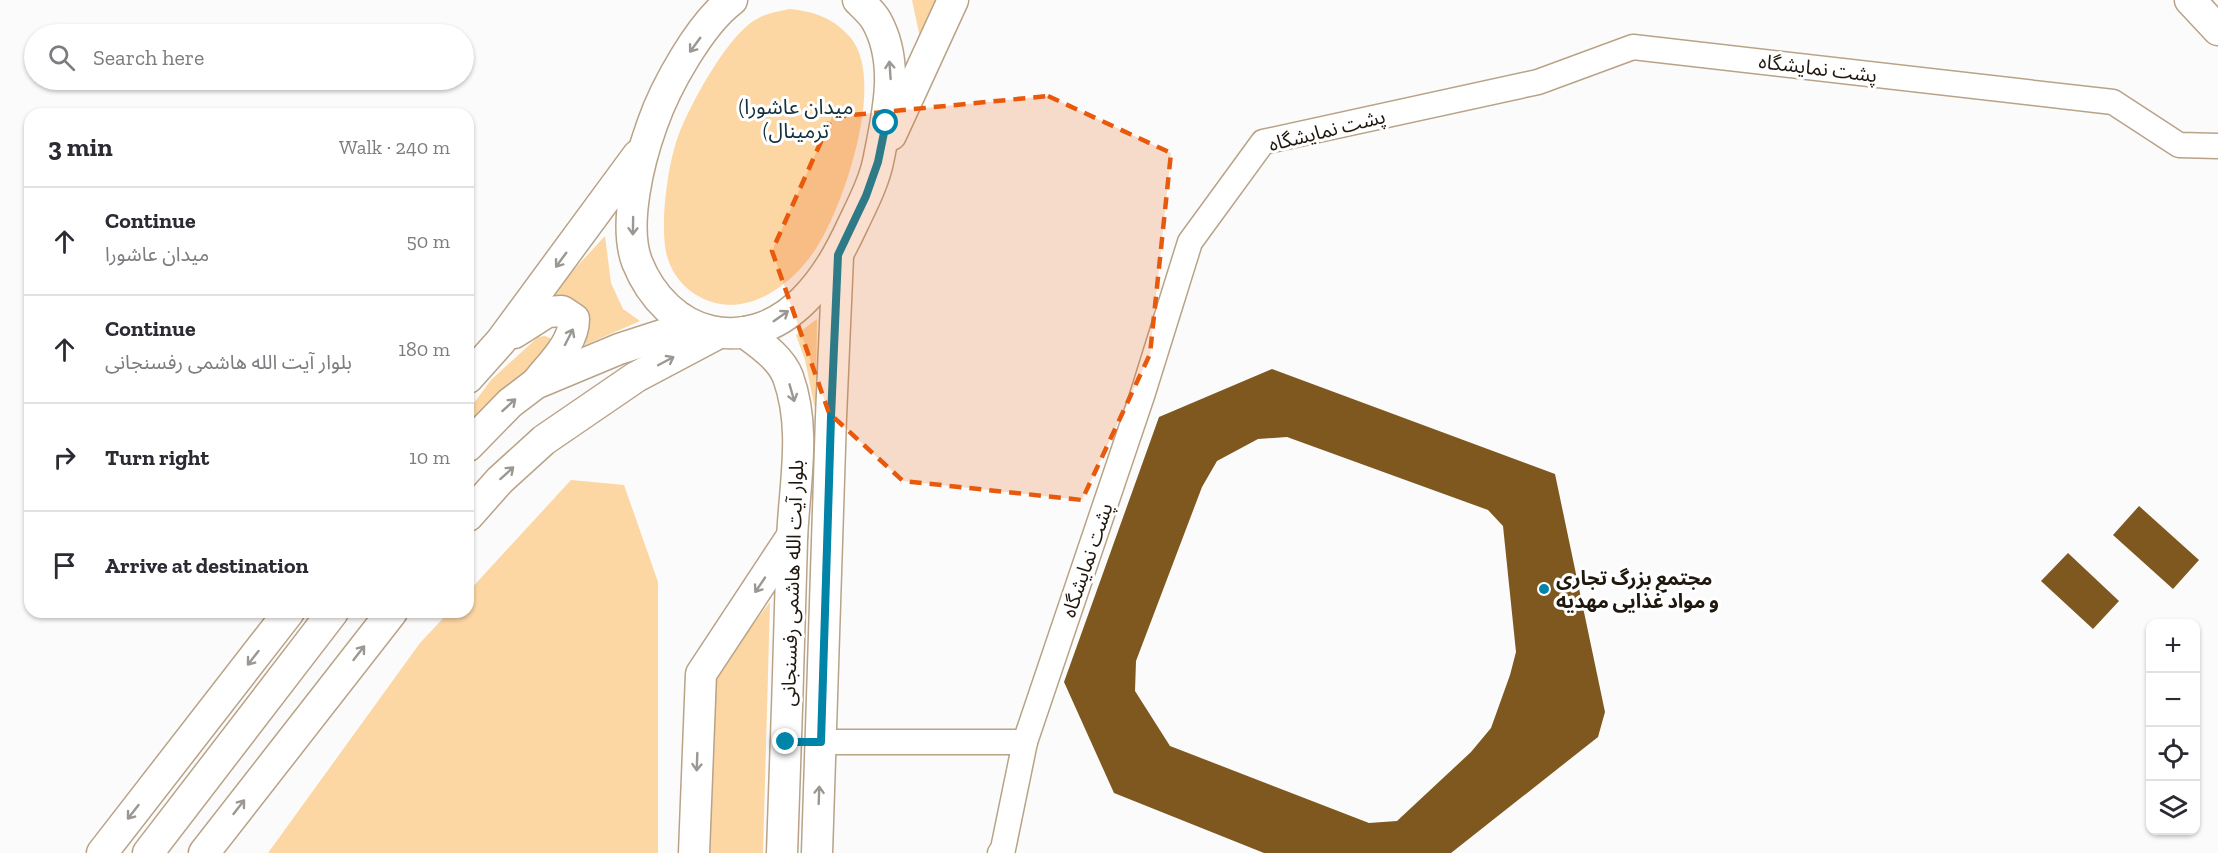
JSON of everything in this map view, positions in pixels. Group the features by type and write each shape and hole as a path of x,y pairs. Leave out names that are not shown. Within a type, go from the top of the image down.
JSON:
{"main road":[{"path":"732,0 694,45 672,78 657,111 635,184 633,233 637,261 649,284 667,309 690,326 732,333"},
{"path":"474,509 500,480 544,440 636,377 732,333 772,322 802,302 824,279 866,196 878,162 911,96 953,0"},
{"path":"2190,0 2218,30"},
{"path":"872,6 886,45 891,74 886,123 878,162"},
{"path":"474,371 501,341 645,145"},
{"name":"بلوار آیت الله هاشمی رفسنجانی","path":"817,853 830,429 838,255"},
{"path":"474,440 510,403 535,384 561,352 574,331 574,319 562,311 547,312 501,341"},
{"path":"535,384 619,349 690,326"},
{"name":"بلوار آیت الله هاشمی رفسنجانی","path":"732,333 770,352 787,375 795,403 798,433 792,536 782,853"},
{"path":"694,853 700,674 792,536"},
{"path":"102,853 284,618"},
{"path":"148,853 328,618"},
{"path":"204,853 387,618"},
{"path":"786,742 821,742"}],"street":[{"name":"پشت نمایشگاه","path":"1000,853 1003,849 1025,742 1142,396 1190,242 1263,142 1538,82 1633,47 2113,102 2180,145 2218,146"},
{"path":"821,742 1025,742"}],"highlighted area":[{"path":"1048,96 1171,153 1150,354 1082,500 903,481 829,413 772,251 832,117"}],"shaded area":[{"path":"912,0 941,0 922,47"},
{"path":"790,9 815,14 830,20 850,37 860,56 864,82 863,111 858,142 839,202 828,228 807,261 781,286 766,295 750,302 734,305 717,303 694,294 684,285 675,275 667,256 664,211 672,159 680,131 692,104 728,46 758,18"},
{"path":"605,236 611,283 623,309 640,321 585,345 587,334 543,303"},
{"path":"817,319 816,414 805,360 796,335"},
{"path":"545,336 552,339 554,346 474,421 474,403 491,380 538,337"},
{"path":"571,480 624,485 658,582 658,853 268,853 420,643 443,618 474,618 474,585"},
{"path":"770,602 763,853 705,853 710,681"}],"building":[{"name":"مجتمع بزرگ تجاری و مواد غذایی مهدیه","path":"1272,369 1555,474 1605,712 1598,737 1451,853 1264,853 1114,793 1064,682 1159,417","holes":["1287,437 1488,510 1503,526 1516,652 1510,675 1491,728 1471,752 1397,821 1369,823 1170,746 1135,691 1136,661 1202,487 1217,461 1258,439"]},
{"path":"2139,506 2199,560 2173,589 2113,535"},
{"path":"2068,553 2119,601 2093,629 2041,581"}],"place":[{"name":"مجتمع بزرگ تجاری و مواد غذایی مهدیه","path":"1544,589"}],"district":[{"name":"(میدان عاشورا (ترمینال","path":"796,119"}],"route":[{"path":"786,742 821,742 838,255 866,196 878,162 886,123"}]}
